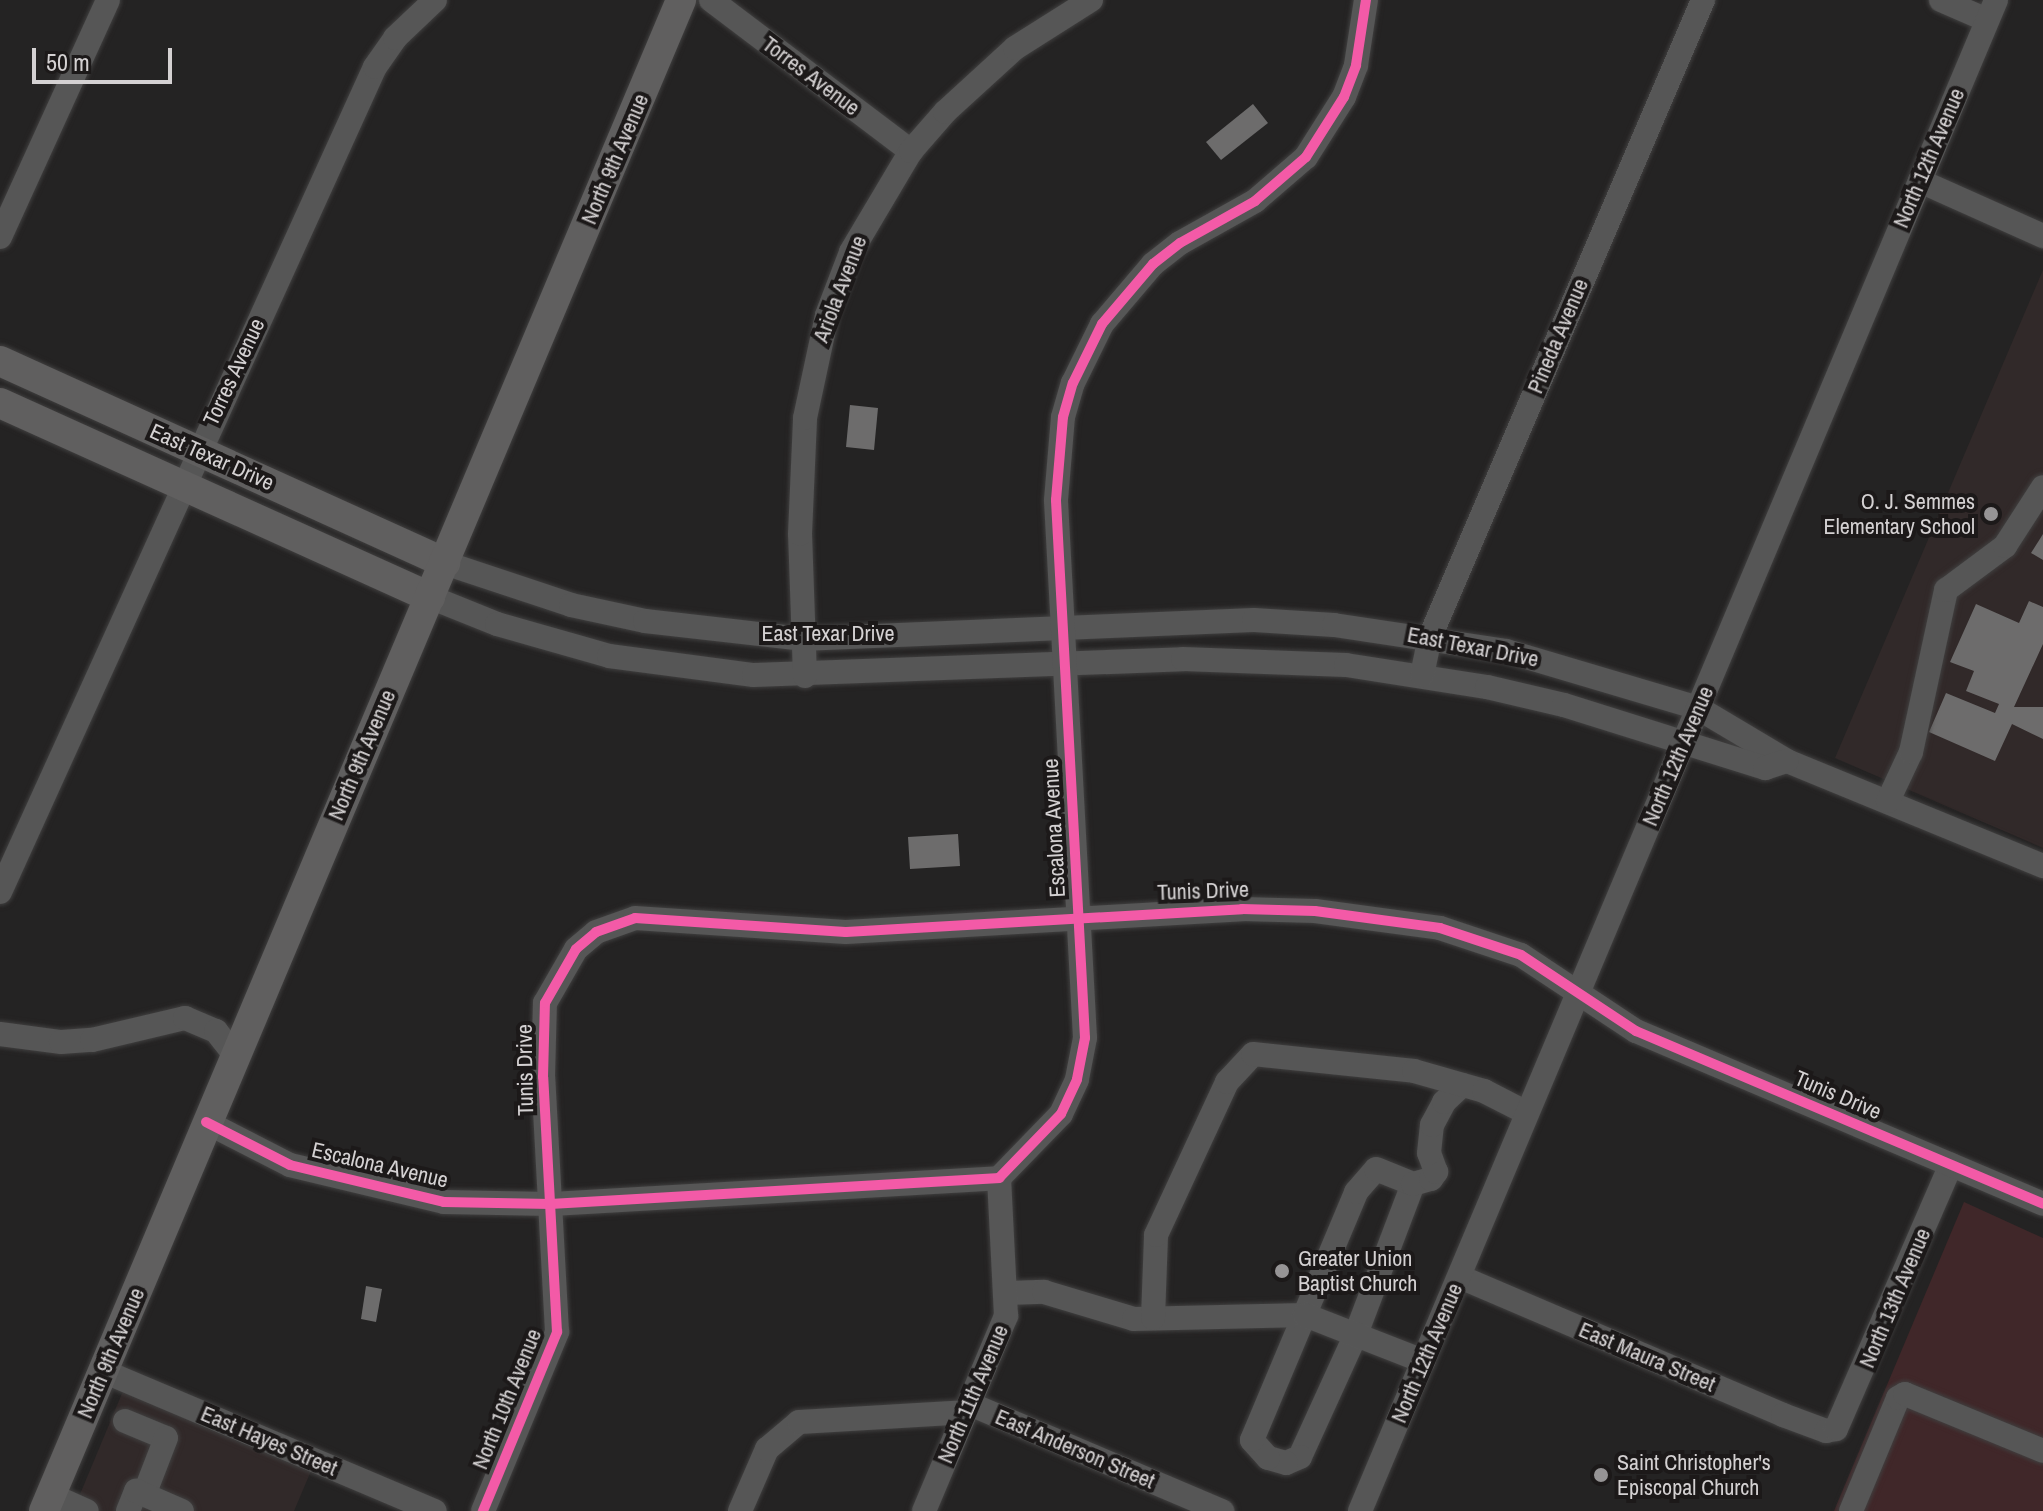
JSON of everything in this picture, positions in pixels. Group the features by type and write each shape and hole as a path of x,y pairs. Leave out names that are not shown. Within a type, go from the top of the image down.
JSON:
{"main road":[{"name":"North 9th Avenue","path":"47,1503 681,0"},
{"name":"East Texar Drive","path":"0,361 445,563"},
{"name":"East Texar Drive","path":"0,403 430,597"}],"street":[{"path":"0,237 108,0"},
{"name":"Torres Avenue","path":"0,892 375,67 395,38 435,0"},
{"name":"Torres Avenue","path":"711,0 911,151"},
{"name":"Ariola Avenue","path":"805,676 800,480 814,362 851,252 911,151 955,102 1015,48 1091,0"},
{"name":"Escalona Avenue","path":"206,1122 290,1165 348,1183 444,1202 551,1204 999,1178 1061,1114 1077,1079 1085,1038 1065,665 1058,460 1063,417 1084,358 1110,314 1153,264 1180,243 1255,201 1306,157 1344,97 1356,65 1366,0"},
{"name":"Pineda Avenue","path":"1422,675 1430,637 1703,0"},
{"path":"1941,0 1992,10"},
{"name":"North 12th Avenue","path":"1360,1511 1992,10"},
{"path":"1920,181 2043,236"},
{"path":"1888,801 1911,752 1946,590 2005,546 2043,487"},
{"name":"East Texar Drive","path":"445,563 571,605 645,621 802,639 1254,620 1430,637 1584,671 1698,708 1787,761"},
{"name":"East Texar Drive","path":"430,597 497,624 609,656 692,669 805,676 1270,659 1422,675 1564,705 1765,768 1787,761"},
{"path":"1787,761 2043,866"},
{"name":"Tunis Drive","path":"551,1204 541,1025 553,983 596,932 656,917 761,930 846,932 1242,909 1377,917 1482,939 1521,955 1636,1031 2043,1204"},
{"path":"0,1034 61,1042 92,1040 185,1018 216,1031 234,1054"},
{"path":"1153,1318 1156,1235 1233,1071 1253,1054 1283,1053 1414,1071 1462,1085 1527,1113"},
{"path":"1413,1184 1356,1334 1300,1457 1286,1463 1268,1458 1252,1440 1369,1171 1380,1170 1413,1184 1435,1175 1429,1153 1432,1125 1444,1102 1462,1085"},
{"name":"North 13th Avenue","path":"1836,1429 1951,1165"},
{"name":"North 11th Avenue","path":"924,1511 1006,1316 1008,1293 999,1178"},
{"name":"North 10th Avenue","path":"483,1511 557,1332 551,1204"},
{"name":"East Maura Street","path":"1460,1277 1783,1415 1826,1431 1836,1429"},
{"path":"1008,1293 1044,1292 1134,1319 1305,1315 1423,1361"},
{"name":"East Hayes Street","path":"103,1371 435,1511"},
{"path":"1851,1511 1898,1398 1905,1394 2043,1451"},
{"path":"157,1435 171,1400"},
{"name":"East Anderson Street","path":"740,1511 767,1449 799,1422 969,1409 1222,1511"},
{"path":"125,1421 166,1438 136,1503 182,1511"},
{"path":"47,1503 87,1511"}],"shaded area":[{"name":"O. J. Semmes Elementary School","path":"2043,270 2043,848 1835,758"},
{"path":"1964,1202 2043,1238 2043,1511 1834,1511"},
{"path":"123,1391 311,1471 294,1511 73,1511"}],"building":[{"path":"1253,104 1268,123 1221,160 1206,142"},
{"path":"850,405 878,408 874,450 846,447"},
{"path":"2043,534 2043,560 2031,553"},
{"path":"2029,601 2043,607 2043,644 2014,707 2043,707 2043,739 2012,724 1995,761 1929,732 1946,693 1995,713 1999,704 1966,691 1974,671 1950,662 1976,604 2019,623"},
{"path":"958,834 960,866 910,869 908,837"},
{"path":"366,1286 382,1289 376,1322 361,1319"}],"cycle path":[{"path":"206,1122 290,1165 444,1202 551,1204 999,1178 1061,1114 1077,1079 1085,1038 1056,500 1063,417 1073,383 1102,324 1153,264 1180,243 1255,201 1306,157 1344,97 1356,65 1366,0"},
{"path":"483,1511 557,1332 543,1077 545,1003 576,949 596,932 635,918 846,932 1242,909 1315,911 1440,928 1521,955 1636,1031 2043,1204"}],"place":[{"name":"O. J. Semmes Elementary School","path":"1991,514"},
{"name":"Greater Union Baptist Church","path":"1282,1271"},
{"name":"Saint Christopher's Episcopal Church","path":"1601,1475"}]}
